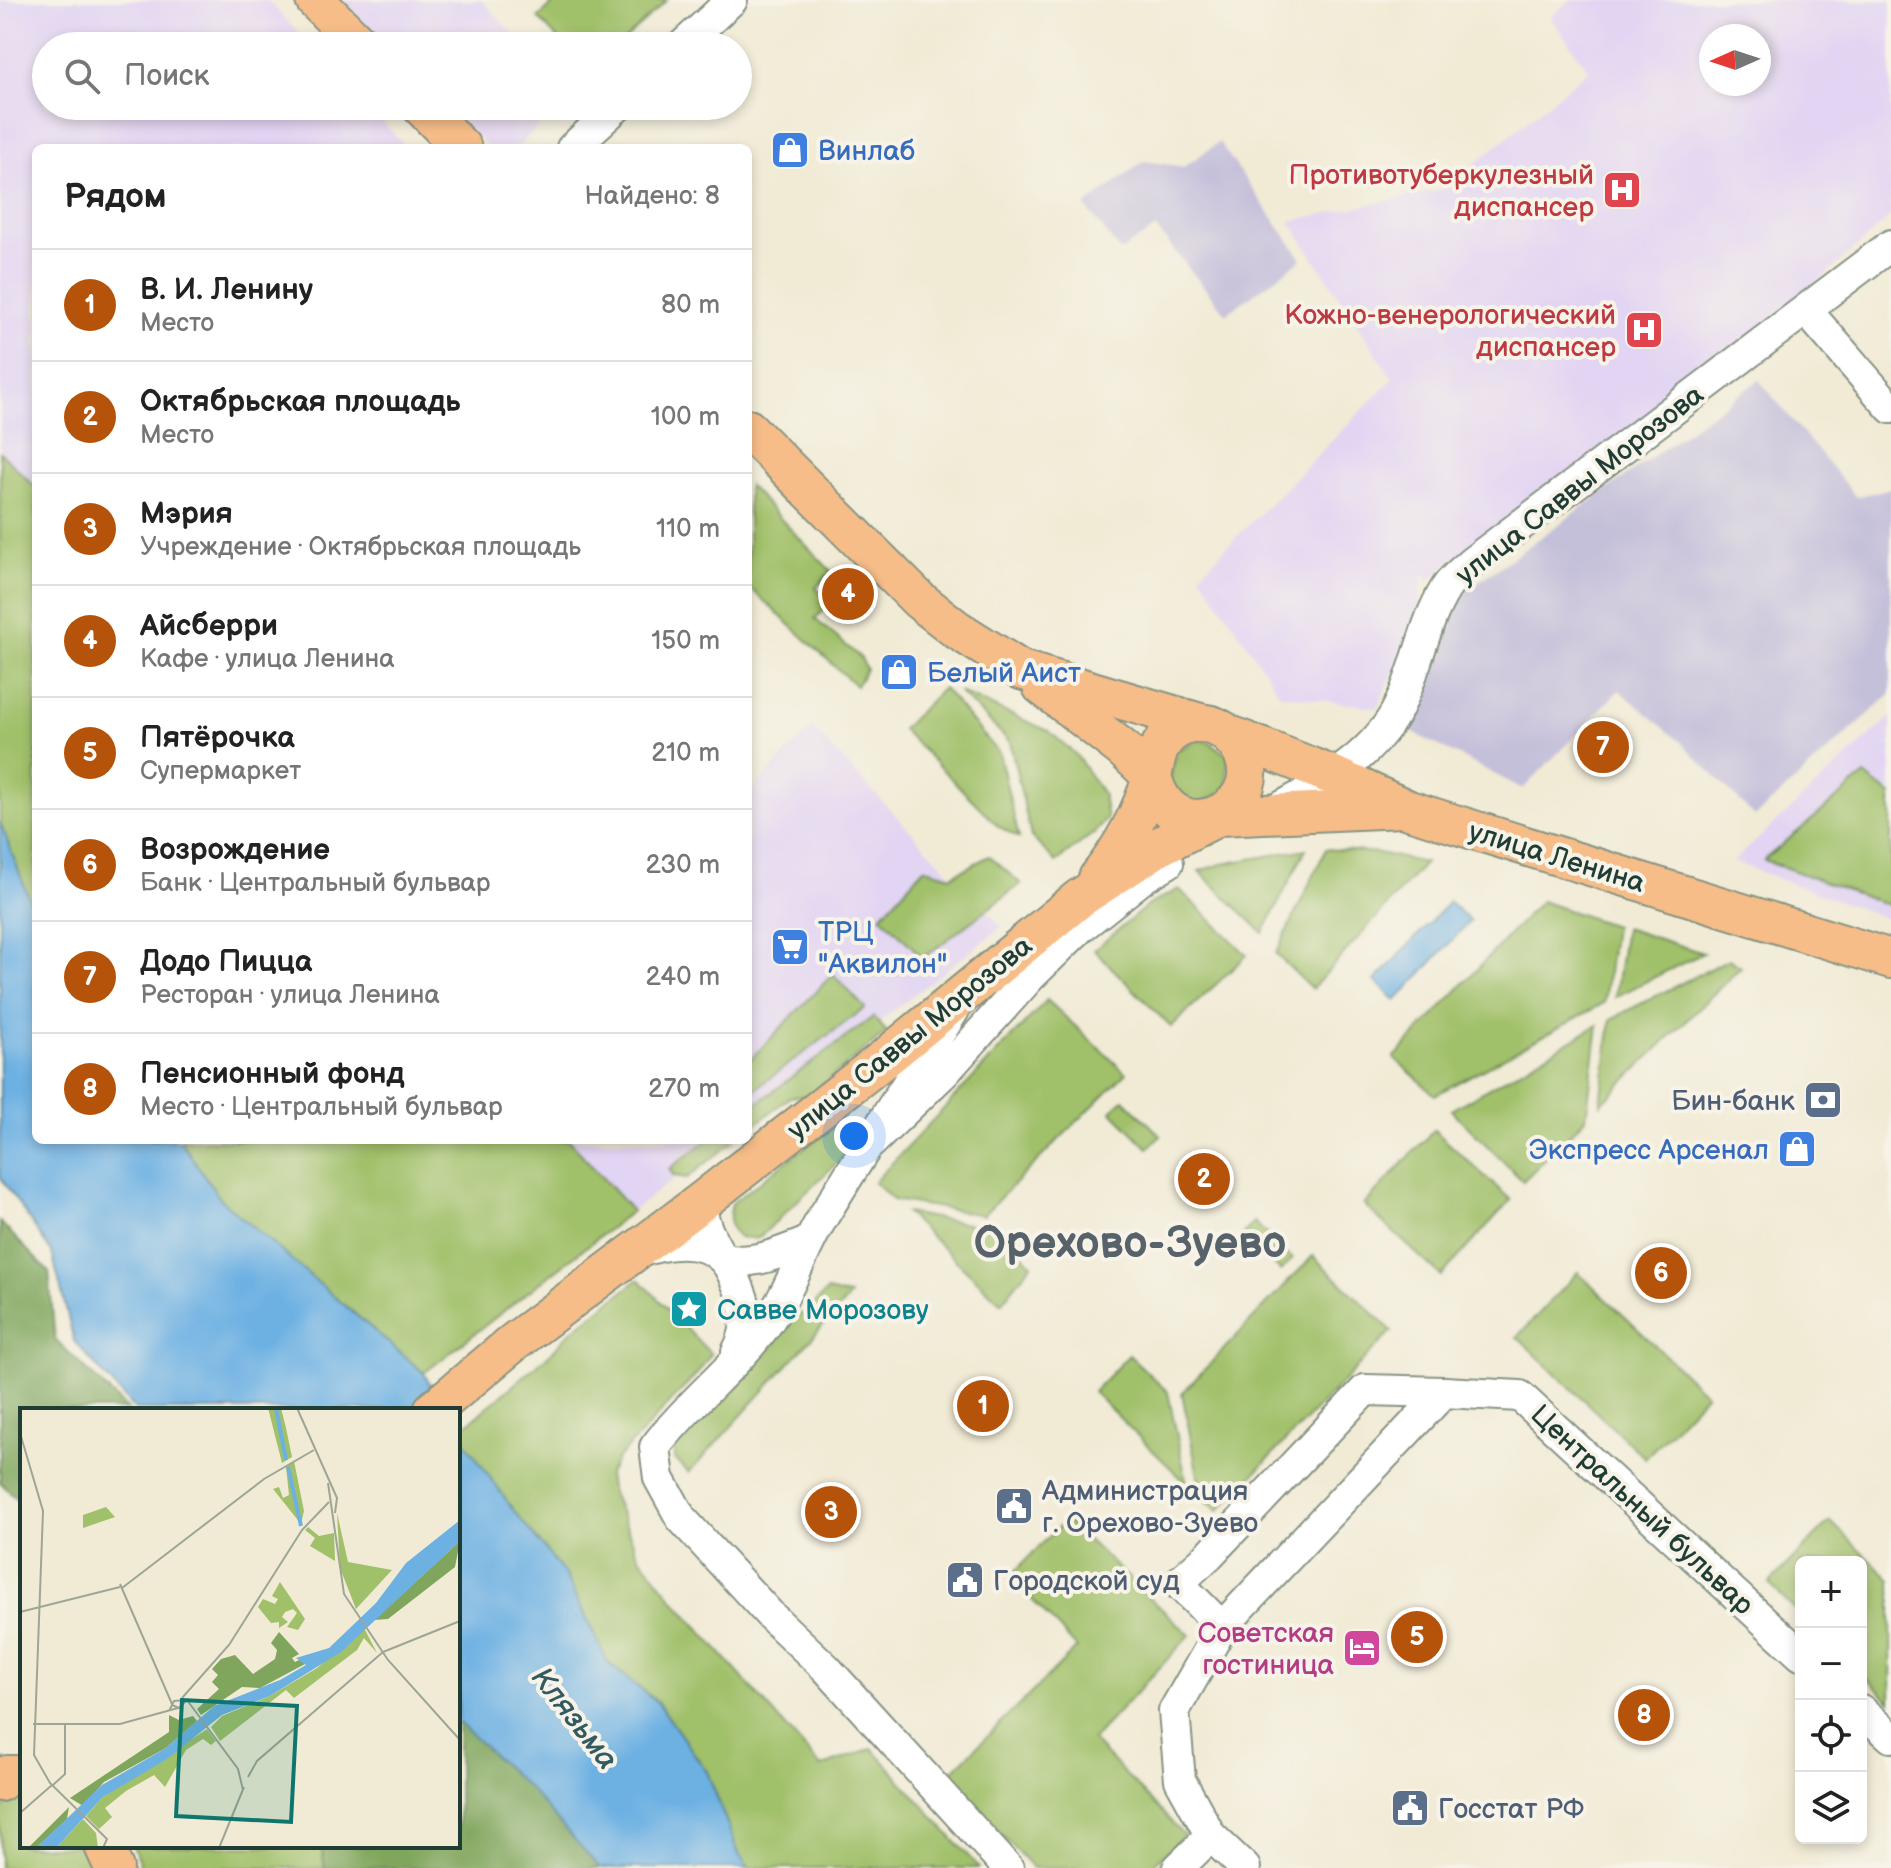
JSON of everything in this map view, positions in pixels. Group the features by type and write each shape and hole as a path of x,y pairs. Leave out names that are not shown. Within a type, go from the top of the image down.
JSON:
{"main road":[{"path":"315,0 347,32"},
{"path":"435,120 458,144"},
{"name":"улица Ленина","path":"752,433 919,600 956,629 1021,670 1215,729 1334,776 1403,808 1891,959"},
{"path":"1021,670 1123,749 1152,776"},
{"path":"1219,816 1232,807 1243,790 1246,764 1242,751 1215,729 1174,731 1162,742 1155,757 1152,776 1156,793 1164,804 1178,814 1196,819 1403,808"},
{"name":"улица Саввы Морозова","path":"1091,904 1102,872 1131,829 1152,776"},
{"name":"улица Саввы Морозова","path":"435,1408 513,1343 701,1202 1022,947 1091,904 1158,847 1219,816"},
{"path":"105,1848 114,1868"}],"street":[{"path":"697,32 732,0"},
{"path":"576,144 603,120"},
{"name":"улица Саввы Морозова","path":"868,1146 944,1073 1091,904 1143,878 1183,853 1269,813 1334,776 1382,733 1396,712 1447,585 1472,562 1891,245"},
{"path":"1807,311 1891,408"},
{"path":"963,994 847,1176 808,1242 786,1291 766,1325 655,1447 659,1478 681,1518 771,1616 826,1668 1008,1868"},
{"path":"701,1202 705,1228 740,1291 748,1322 744,1340 729,1367"},
{"path":"620,1261 656,1246 673,1243 707,1249 737,1262 760,1259 808,1242"},
{"path":"1222,1627 1178,1583 1209,1555 1365,1390 1444,1392"},
{"path":"1245,1868 1211,1836 1180,1780 1174,1711 1222,1627 1444,1392"},
{"name":"Центральный бульвар","path":"1444,1392 1520,1396 1795,1649"},
{"path":"1867,1715 1891,1737"},
{"path":"1178,1868 1211,1836"}],"shaded area":[{"path":"0,0 267,0 298,32 32,32 32,120 380,120 403,144 32,144 32,484 0,452"},
{"path":"340,0 481,0 512,32 372,32"},
{"path":"1571,0 1891,0 1891,216 1788,309 1430,580 1423,574 1417,619 1377,708 1280,694 1200,574 1393,379 1290,221 1444,189 1589,70 1550,17"},
{"path":"461,120 545,120 520,144 485,144"},
{"path":"1219,142 1302,259 1226,314 1156,228 1120,251 1085,206 1144,161 1184,167"},
{"path":"1759,380 1856,497 1891,488 1891,694 1755,817 1682,743 1619,690 1523,789 1408,730 1451,602"},
{"path":"1891,717 1891,920 1733,862"},
{"path":"812,728 1002,927 752,1119 752,790"},
{"path":"573,1144 719,1144 632,1211"}],"green space":[{"path":"557,0 667,0 633,32 552,32 538,18"},
{"path":"0,452 32,484 32,906 0,822"},
{"path":"752,489 831,571 816,588 832,602 815,619 861,658 866,669 856,686 752,590"},
{"path":"943,688 999,753 1019,838 998,826 902,729"},
{"path":"959,692 1049,731 1076,755 1103,794 1107,819 1056,862 1031,837 1010,742"},
{"path":"1198,740 1210,742 1228,756 1227,790 1196,805 1169,783 1177,750"},
{"path":"1865,775 1891,795 1891,906 1764,860"},
{"path":"1306,849 1263,933 1199,871 1222,864"},
{"path":"1326,849 1379,853 1425,863 1312,989 1276,954"},
{"path":"989,856 1021,884 923,958 881,916 924,868 951,876"},
{"path":"1179,889 1247,955 1171,1027 1094,950 1148,905"},
{"path":"1541,901 1614,926 1604,1003 1435,1095 1394,1058"},
{"path":"1625,928 1703,953 1615,997"},
{"path":"1729,959 1741,967 1601,1104 1611,1019"},
{"path":"833,974 865,1008 752,1091 752,1058"},
{"path":"1047,1000 1126,1073 983,1215 893,1200 874,1182"},
{"path":"873,1017 887,1032 810,1095 790,1097 752,1127 752,1107"},
{"path":"1598,1025 1586,1118 1523,1181 1451,1110"},
{"path":"1124,1099 1161,1136 1148,1148 1111,1111"},
{"path":"840,1124 849,1128 853,1140 848,1152 759,1238 737,1235 730,1220 732,1203 833,1126"},
{"path":"1434,1130 1511,1200 1441,1276 1364,1205"},
{"path":"183,1144 573,1144 632,1211 424,1373 221,1200"},
{"path":"703,1144 730,1144 687,1178 674,1176 669,1169"},
{"path":"906,1213 997,1229 1032,1264 1001,1303"},
{"path":"0,1222 49,1272 55,1339 126,1408 20,1408 20,1502 0,1482"},
{"path":"1254,1222 1292,1259 1281,1271 1242,1235"},
{"path":"1313,1256 1392,1331 1218,1511 1202,1497 1182,1393"},
{"path":"1578,1272 1706,1394 1645,1458 1517,1337"},
{"path":"639,1279 711,1354 696,1375 618,1458 608,1475 610,1488 638,1554 674,1600 821,1767 872,1748 979,1868 749,1868 739,1854 707,1772 658,1703 608,1663 566,1576 511,1507 460,1435 460,1430 550,1354 570,1332"},
{"path":"827,1291 850,1296 689,1473 675,1459 673,1443 789,1315 803,1314"},
{"path":"1129,1355 1168,1392 1187,1484 1093,1392"},
{"path":"1066,1520 1190,1635 1092,1740 1184,1835 1150,1868 1033,1868 946,1777 1077,1648 1010,1576"},
{"path":"1830,1521 1866,1556 1796,1556"},
{"path":"1795,1557 1795,1609 1769,1584"},
{"path":"1867,1557 1891,1580 1891,1702 1867,1679"},
{"path":"460,1724 531,1791 600,1868 325,1868 321,1848 460,1848"},
{"path":"20,1796 20,1848 84,1848 92,1868 0,1868 0,1812 14,1797"},
{"path":"134,1848 321,1848 325,1868 141,1868"}],"water":[{"path":"0,822 32,906 32,1144 183,1144 221,1200 424,1373 444,1408 133,1408 74,1341 52,1253 0,1177"},
{"path":"1449,902 1470,921 1396,1001 1375,981"},
{"name":"Клязьма","path":"460,1435 511,1507 566,1576 608,1663 658,1703 707,1772 739,1854 749,1868 600,1868 531,1791 460,1724"}],"place":[{"name":"Винлаб","path":"790,150"},
{"name":"Противотуберкулезный диспансер","path":"1622,190"},
{"name":"Кожно-венерологический диспансер","path":"1644,330"},
{"name":"Айсберри","path":"848,594"},
{"name":"Белый Аист","path":"899,672"},
{"name":"Додо Пицца","path":"1603,747"},
{"name":"ТРЦ \"Аквилон\"","path":"790,947"},
{"name":"Бин-банк","path":"1823,1100"},
{"name":"Экспресс Арсенал","path":"1797,1149"},
{"name":"Октябрьская площадь","path":"1204,1179"},
{"name":"Возрождение","path":"1661,1273"},
{"name":"Савве Морозову","path":"689,1309"},
{"name":"В. И. Ленину","path":"983,1406"},
{"name":"Администрация г. Орехово-Зуево","path":"1014,1506"},
{"name":"Мэрия","path":"831,1512"},
{"name":"Городской суд","path":"965,1580"},
{"name":"Пятёрочка","path":"1417,1637"},
{"name":"Советская гостиница","path":"1362,1648"},
{"name":"Пенсионный фонд","path":"1644,1715"},
{"name":"Госстат РФ","path":"1410,1808"}],"district":[{"name":"Орехово-Зуево","path":"1130,1242"}]}
